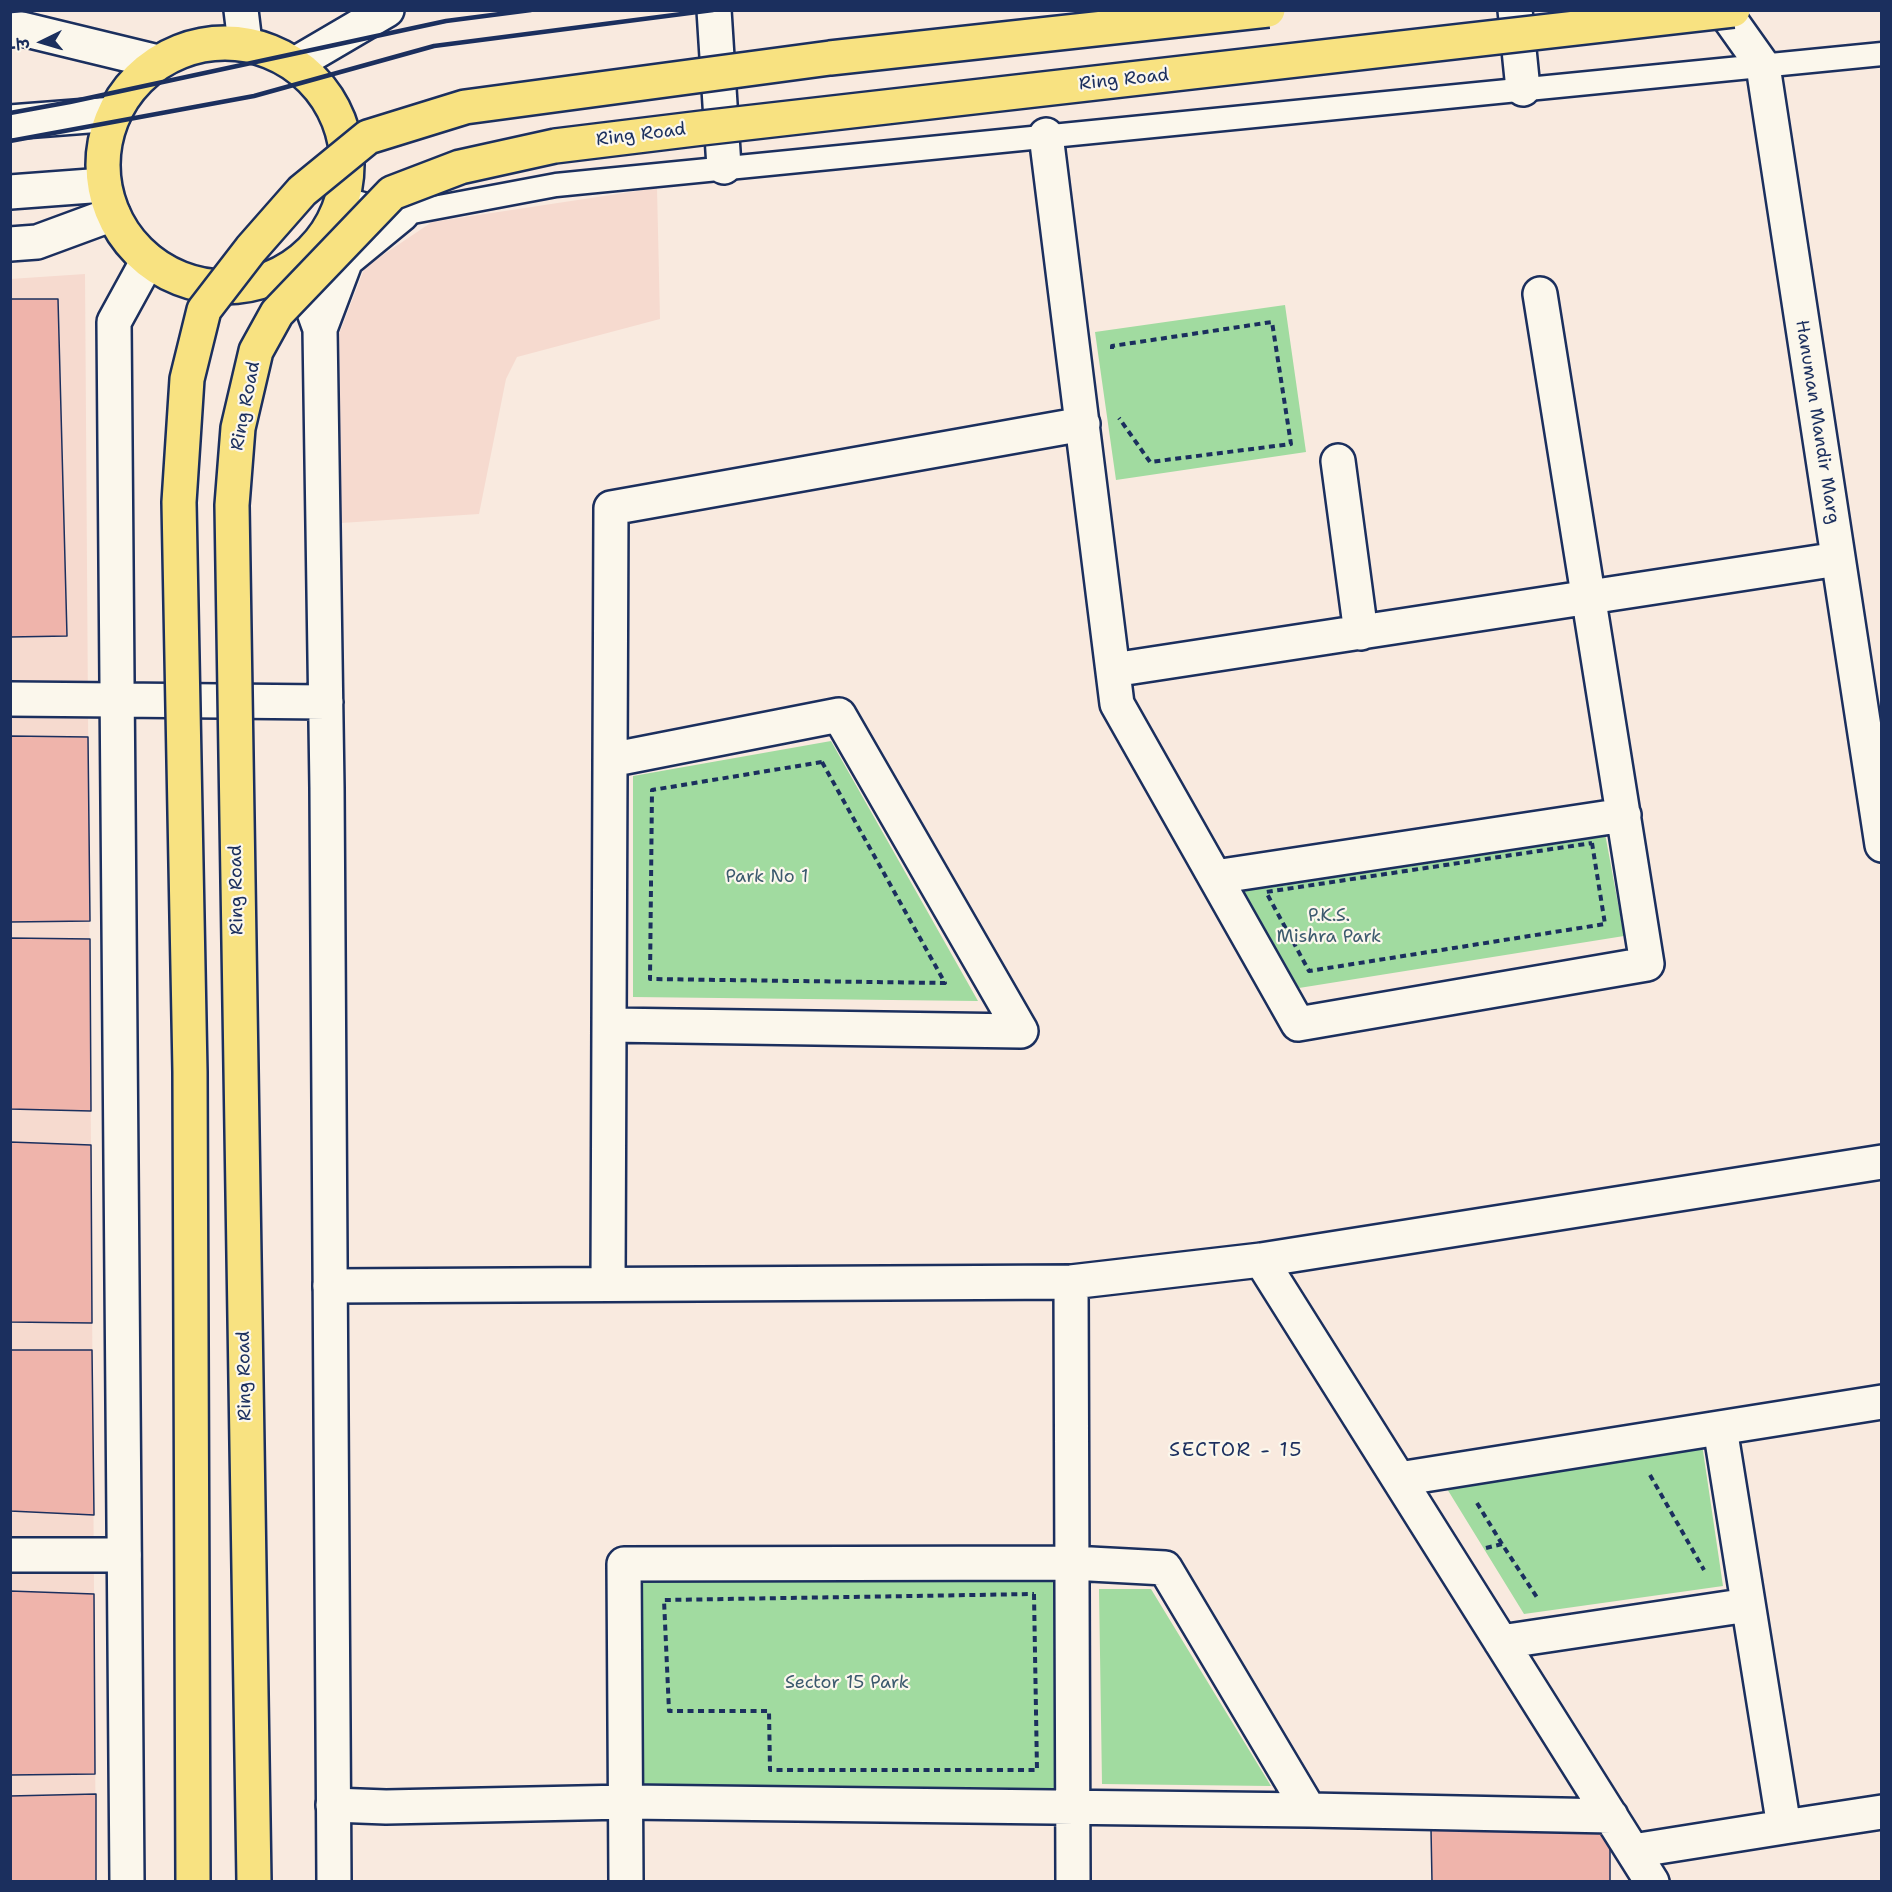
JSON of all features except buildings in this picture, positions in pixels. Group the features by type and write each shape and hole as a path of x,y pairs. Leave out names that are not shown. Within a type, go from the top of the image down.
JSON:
{"highway":[{"path":"193,1881 190,1072 179,502 187,379 204,310 251,249 302,191 368,137 465,107 830,57 1268,10"},
{"name":"Ring Road","path":"254,1881 232,505 238,428 256,351 278,313 392,193 460,167 555,146 1728,11"},
{"path":"245,43 274,52 295,64 308,74 331,103 347,165 344,199 333,225 291,269 237,288 205,286 175,277 148,260 130,242 109,200 103,157 114,114 130,88 158,62 205,44 245,43"}],"street":[{"path":"241,10 245,43"},
{"path":"295,64 387,10"},
{"path":"714,10 724,167"},
{"path":"1515,10 1522,89"},
{"name":"Hanuman Mandir Marg","path":"1728,11 1763,66 1881,845"},
{"path":"10,30 22,29 158,62"},
{"path":"10,122 114,114"},
{"path":"1046,135 1117,704 1298,1024 1647,964 1540,294"},
{"path":"10,192 109,200"},
{"path":"10,244 37,242 109,200"},
{"path":"320,328 346,260 402,214"},
{"path":"127,1881 114,322 148,260"},
{"path":"297,265 320,328 326,702 334,1881"},
{"path":"608,1283 611,508 1083,424"},
{"path":"1338,461 1361,633"},
{"path":"1113,670 1838,559"},
{"path":"10,699 326,702"},
{"path":"609,1024 1021,1031 840,715 610,760"},
{"path":"1215,877 1624,815"},
{"path":"330,1286 1071,1282 1261,1260 1881,1162"},
{"path":"1261,1260 1652,1881"},
{"path":"1071,1282 1073,1881"},
{"path":"1399,1479 1881,1402"},
{"path":"1720,1428 1784,1827"},
{"path":"10,1555 124,1556"},
{"path":"626,1881 624,1564 1072,1563 1165,1568 1309,1810"},
{"path":"1501,1642 1748,1605"},
{"path":"333,1805 386,1807 626,1802 1611,1816"},
{"path":"1633,1851 1881,1812"}],"lane":[{"path":"344,199 402,214 556,185 1881,54"}],"path":[{"path":"1113,357 1112,346 1272,322 1291,444 1150,462 1120,418 1119,408"},
{"path":"1083,424 1120,418"},
{"path":"822,762 945,983 851,982 650,979 652,790 822,762"},
{"path":"1592,843 1605,924 1309,971 1266,892 1592,843"},
{"path":"1646,1467 1708,1577"},
{"path":"1474,1498 1536,1599 1548,1597"},
{"path":"1447,1556 1502,1544"},
{"path":"1034,1594 1037,1770 770,1770 769,1711 669,1711 664,1600 1034,1594"}],"shaded area":[{"path":"657,188 660,319 517,357 506,379 479,514 341,523 336,342 365,267 432,222"},
{"path":"85,274 96,1881 11,1882 10,279"}],"green space":[{"path":"1285,305 1306,452 1116,480 1095,332"},
{"name":"Park No 1","path":"831,741 978,1001 633,997 633,776"},
{"name":"P.K.S. Mishra Park","path":"1604,828 1624,936 1299,988 1240,884"},
{"path":"1702,1444 1723,1586 1524,1614 1441,1479"},
{"name":"Sector 15 Park","path":"638,1575 1054,1577 1056,1791 643,1790"},
{"path":"1099,1589 1151,1589 1271,1786 1102,1784"}],"railway":[{"path":"10,113 446,21 531,10"},
{"path":"10,141 254,96 434,46 713,10"}],"district":[{"name":"SECTOR - 15","path":"1236,1451"}]}
